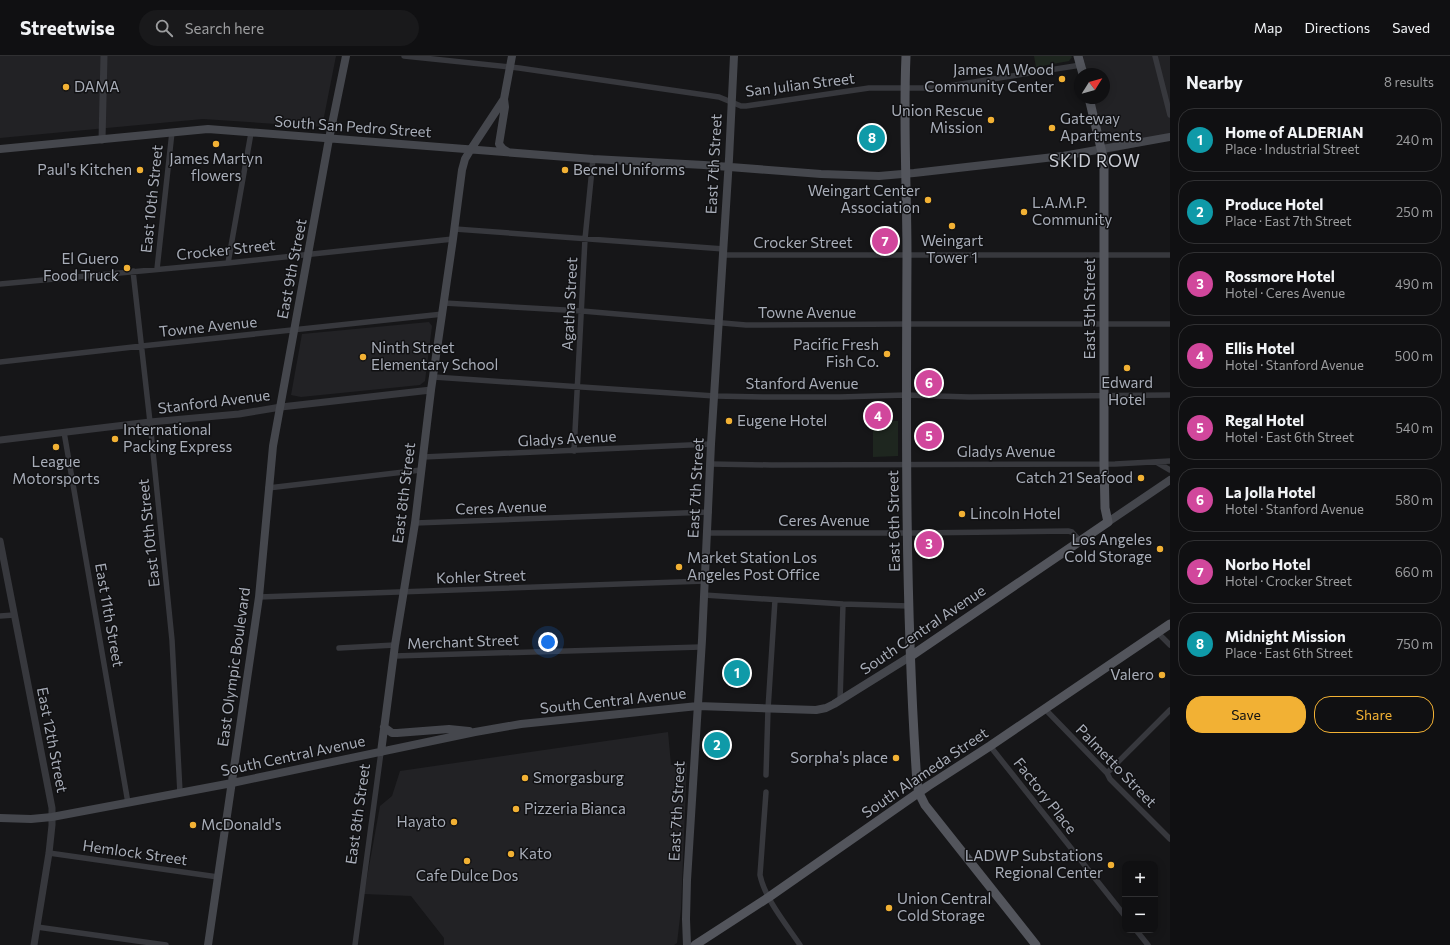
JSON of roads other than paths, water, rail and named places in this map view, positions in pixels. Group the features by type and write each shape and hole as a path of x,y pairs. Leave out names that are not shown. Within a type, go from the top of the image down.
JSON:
{"main road":[{"name":"East 9th Street","path":"268,488 273,446 280,407 329,138 346,56"},
{"name":"East 8th Street","path":"381,752 394,656 415,523 431,390 455,229 462,170 465,159 504,99 512,56"},
{"name":"East 7th Street","path":"687,945 687,880 708,533 710,464 729,168 734,56"},
{"name":"East 6th Street","path":"906,56 906,395 909,606 915,759 919,793 930,811 1036,945"},
{"path":"504,99 505,107 499,144 503,149 509,152"},
{"name":"East 5th Street","path":"1090,104 1102,150 1104,167 1104,464 1105,508 1108,522"},
{"name":"South San Pedro Street","path":"0,149 208,129 729,168"},
{"path":"729,168 861,176 905,174 1063,156 1170,137"},
{"name":"South Central Avenue","path":"0,818 31,819 52,817 232,783 521,724 698,706 816,710 826,708 840,701 910,656 1170,480"},
{"name":"East Olympic Boulevard","path":"208,945 259,597 268,488"},
{"name":"South Alameda Street","path":"695,945 769,897 919,793 1170,624"},
{"path":"384,727 392,733 448,728 476,732"}],"street":[{"path":"102,140 104,56"},
{"name":"San Julian Street","path":"404,56 510,67 720,97 746,106 869,88 905,89 943,87 1080,65"},
{"path":"1155,56 1170,115"},
{"name":"East 10th Street","path":"157,269 172,132"},
{"path":"228,263 251,133"},
{"name":"Agatha Street","path":"574,451 585,239 593,159"},
{"name":"Crocker Street","path":"455,229 724,252 907,256 1170,255"},
{"name":"Crocker Street","path":"0,284 228,263 453,239"},
{"name":"East 10th Street","path":"133,271 172,640 180,793"},
{"name":"Towne Avenue","path":"444,303 582,311 753,325 1170,324"},
{"name":"Towne Avenue","path":"0,362 443,314"},
{"name":"Stanford Avenue","path":"434,377 715,396 840,398 906,395 969,397 1170,395"},
{"name":"Stanford Avenue","path":"0,440 150,422 239,414 280,407 431,390"},
{"name":"East 11th Street","path":"64,432 128,803"},
{"name":"Gladys Avenue","path":"423,457 712,444"},
{"name":"Gladys Avenue","path":"710,464 1104,464 1170,461"},
{"path":"1158,462 1170,470"},
{"path":"268,488 421,470"},
{"name":"Ceres Avenue","path":"415,523 709,512"},
{"name":"Ceres Avenue","path":"708,533 1068,531 1072,532 1080,541"},
{"name":"East 12th Street","path":"0,541 52,806 49,853 34,945"},
{"name":"Kohler Street","path":"259,597 704,581"},
{"path":"704,595 843,604 909,606"},
{"path":"766,775 768,709 775,600"},
{"path":"840,701 843,604"},
{"path":"0,616 14,614"},
{"path":"1158,632 1170,645"},
{"path":"339,648 396,645"},
{"name":"Merchant Street","path":"394,656 701,647"},
{"name":"Palmetto Street","path":"1045,709 1107,773 1110,779 1169,836"},
{"path":"1107,773 1170,710"},
{"name":"Factory Place","path":"990,746 1122,912"},
{"name":"East 8th Street","path":"355,945 381,752"},
{"path":"766,792 760,874 762,884 800,945"},
{"name":"Hemlock Street","path":"49,853 218,877"},
{"path":"37,927 166,945"},
{"path":"1138,933 1148,945"}],"place":[{"name":"James M Wood Community Center","path":"1062,79"},
{"name":"DAMA","path":"66,87"},
{"name":"Union Rescue Mission","path":"991,120"},
{"name":"Gateway Apartments","path":"1052,128"},
{"name":"Midnight Mission","path":"872,138"},
{"name":"James Martyn flowers","path":"216,144"},
{"name":"Paul's Kitchen","path":"140,170"},
{"name":"Becnel Uniforms","path":"565,170"},
{"name":"Weingart Center Association","path":"928,200"},
{"name":"L.A.M.P. Community","path":"1024,212"},
{"name":"Weingart Tower 1","path":"952,226"},
{"name":"Norbo Hotel","path":"885,241"},
{"name":"El Guero Food Truck","path":"127,268"},
{"name":"Pacific Fresh Fish Co.","path":"887,354"},
{"name":"Ninth Street Elementary School","path":"363,357"},
{"name":"Edward Hotel","path":"1127,368"},
{"name":"La Jolla Hotel","path":"929,383"},
{"name":"Ellis Hotel","path":"878,416"},
{"name":"Eugene Hotel","path":"729,421"},
{"name":"Regal Hotel","path":"929,436"},
{"name":"International Packing Express","path":"115,439"},
{"name":"League Motorsports","path":"56,447"},
{"name":"Catch 21 Seafood","path":"1141,478"},
{"name":"Lincoln Hotel","path":"962,514"},
{"name":"Rossmore Hotel","path":"929,544"},
{"name":"Los Angeles Cold Storage","path":"1160,549"},
{"name":"Market Station Los Angeles Post Office","path":"679,567"},
{"name":"Home of ALDERIAN","path":"737,673"},
{"name":"Valero","path":"1162,675"},
{"name":"Produce Hotel","path":"717,745"},
{"name":"Sorpha's place","path":"896,758"},
{"name":"Smorgasburg","path":"525,778"},
{"name":"Pizzeria Bianca","path":"516,809"},
{"name":"Hayato","path":"454,822"},
{"name":"McDonald's","path":"193,825"},
{"name":"Kato","path":"511,854"},
{"name":"Cafe Dulce Dos","path":"467,861"},
{"name":"LADWP Substations Regional Center","path":"1111,865"},
{"name":"Union Central Cold Storage","path":"889,908"}],"district":[{"name":"SKID ROW","path":"1095,161"}]}
